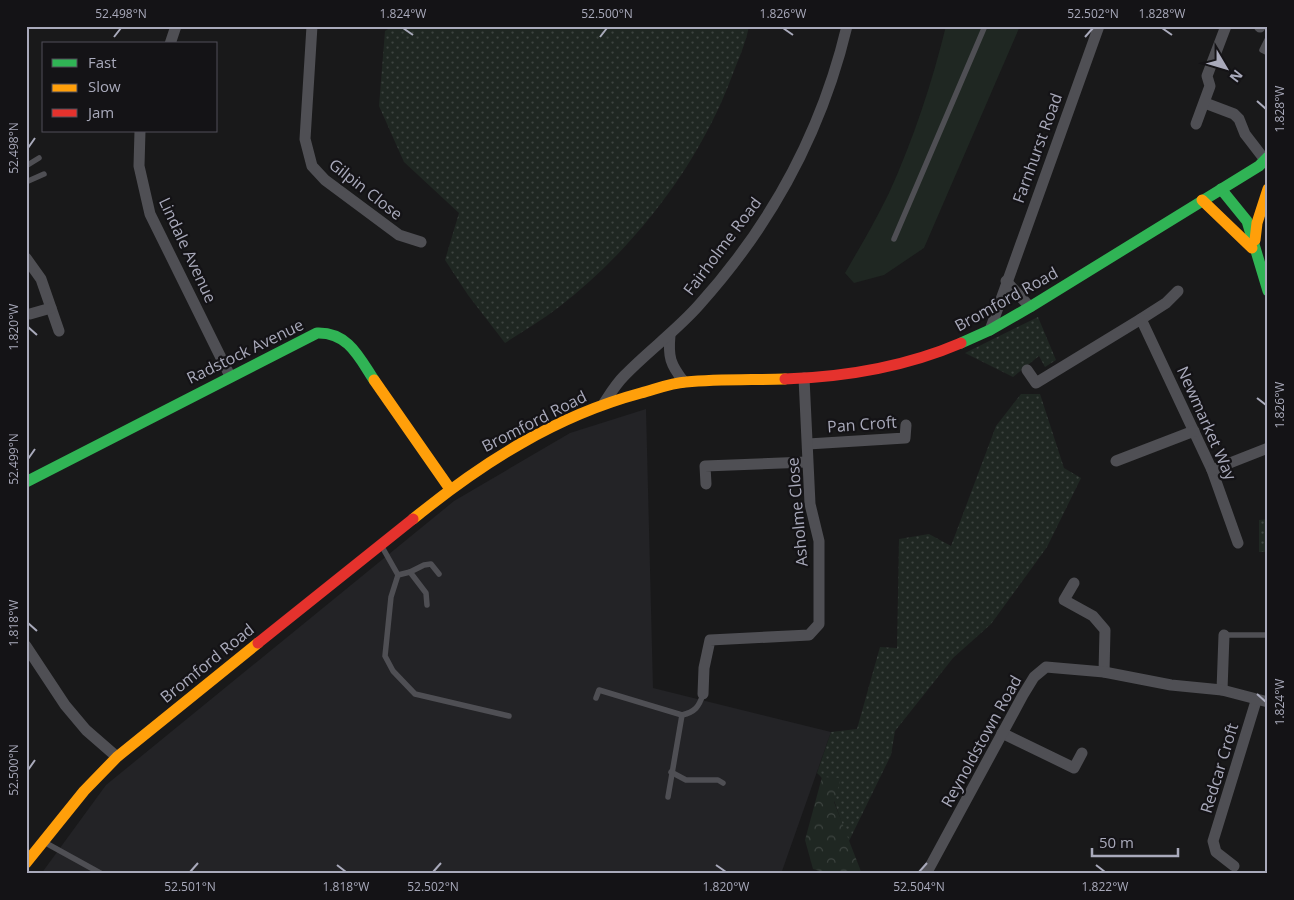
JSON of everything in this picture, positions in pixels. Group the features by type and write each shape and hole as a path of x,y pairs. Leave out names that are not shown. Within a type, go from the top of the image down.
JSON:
{"street":[{"path":"171,42 176,26"},
{"name":"Gilpin Close","path":"312,26 305,138 312,166 325,180 400,235 421,242"},
{"name":"Fairholme Road","path":"604,403 624,376 670,335 725,275 762,226 786,186 822,111 836,69 847,26"},
{"name":"Farnhurst Road","path":"990,330 1099,26"},
{"path":"1196,124 1210,86 1207,76 1226,26"},
{"path":"1205,103 1234,114 1239,119 1245,134 1266,158"},
{"name":"Lindale Avenue","path":"140,132 139,166 150,214 230,376"},
{"name":"Bromford Road","path":"26,863 84,791 117,756 450,488 522,442 604,403 684,382 804,378 860,373 949,348 990,330 1030,307 1259,166 1266,158"},
{"path":"1221,189 1240,210 1247,221 1254,250 1268,291"},
{"path":"1254,250 1256,223 1268,189"},
{"path":"1202,200 1254,250"},
{"path":"26,258 41,279 59,331"},
{"path":"1006,281 1030,307"},
{"path":"1027,370 1036,383 1166,303 1178,291"},
{"path":"28,315 51,308"},
{"name":"Newmarket Way","path":"1141,319 1212,470 1238,543"},
{"name":"Radstock Avenue","path":"26,482 317,333 332,332 342,337 370,370 394,410 450,488"},
{"path":"670,335 668,355 674,369 684,382"},
{"name":"Asholme Close","path":"703,694 704,668 710,640 809,635 819,624 819,541 810,504 804,378"},
{"name":"Pan Croft","path":"808,444 905,438 906,424"},
{"path":"1116,461 1194,431"},
{"path":"1212,470 1268,448"},
{"path":"706,484 705,466 807,462"},
{"path":"1074,583 1064,600 1093,616 1105,630 1104,672"},
{"path":"1222,690 1224,635"},
{"path":"26,646 65,705 86,730 117,756"},
{"name":"Reynoldstown Road","path":"926,874 1034,677 1046,667 1104,672 1171,685 1222,690 1262,702"},
{"name":"Redcar Croft","path":"1234,866 1216,852 1213,841 1262,702"},
{"path":"1002,733 1074,768 1082,753"}],"lane":[{"path":"894,239 985,26"},
{"path":"1268,38 1262,50 1268,53"},
{"path":"26,166 39,158"},
{"path":"26,182 44,174"},
{"path":"380,544 398,575"},
{"path":"398,575 430,564 439,574"},
{"path":"410,572 426,593 427,604"},
{"path":"398,575 390,597 385,656 393,670 415,694 509,716"},
{"path":"1224,635 1268,635"},
{"path":"596,698 599,690 682,715 691,713 699,706 703,694"},
{"path":"668,797 682,715"},
{"path":"672,772 686,780 718,780 723,783"},
{"path":"42,841 102,874"}],"shaded area":[{"path":"646,409 653,688 831,732 781,874 41,874 106,785 454,501 570,433"}],"green space":[{"path":"393,26 749,26 742,51 718,109 683,173 661,203 638,232 587,284 553,312 505,343 468,295 445,260 459,213 404,162 379,106 385,31"},
{"path":"946,26 1020,26 924,248 884,275 854,283 845,273 879,213 898,173 935,69"},
{"path":"1038,317 1056,360 1045,367 1039,356 1013,377 965,353"},
{"path":"1021,394 1040,394 1064,468 1081,478 1047,547 991,624 953,658 895,731 891,755 848,843 832,796 823,779 817,773 831,732 857,729 880,647 897,648 899,539 929,534 951,546 996,426"},
{"path":"1268,519 1268,552 1259,552 1259,520"},
{"path":"822,777 841,778 834,802 862,874 830,874 813,869 805,840"}],"traffic: fast":[{"path":"961,343 990,330 1030,307 1259,166 1268,157"},
{"path":"1221,189 1247,221 1268,291"},
{"path":"26,482 317,333 328,334 345,341 358,355 374,380"}],"traffic: slow":[{"path":"1255,240 1257,223 1268,189"},
{"path":"1202,200 1252,248"},
{"path":"413,519 466,479 521,444 549,428 609,403 680,383 710,380 785,379"},
{"path":"374,380 450,489"},
{"path":"26,863 84,791 117,757 258,643"}],"traffic: jam":[{"path":"785,379 830,376 874,369 918,358 961,343"},
{"path":"258,643 413,519"}]}
